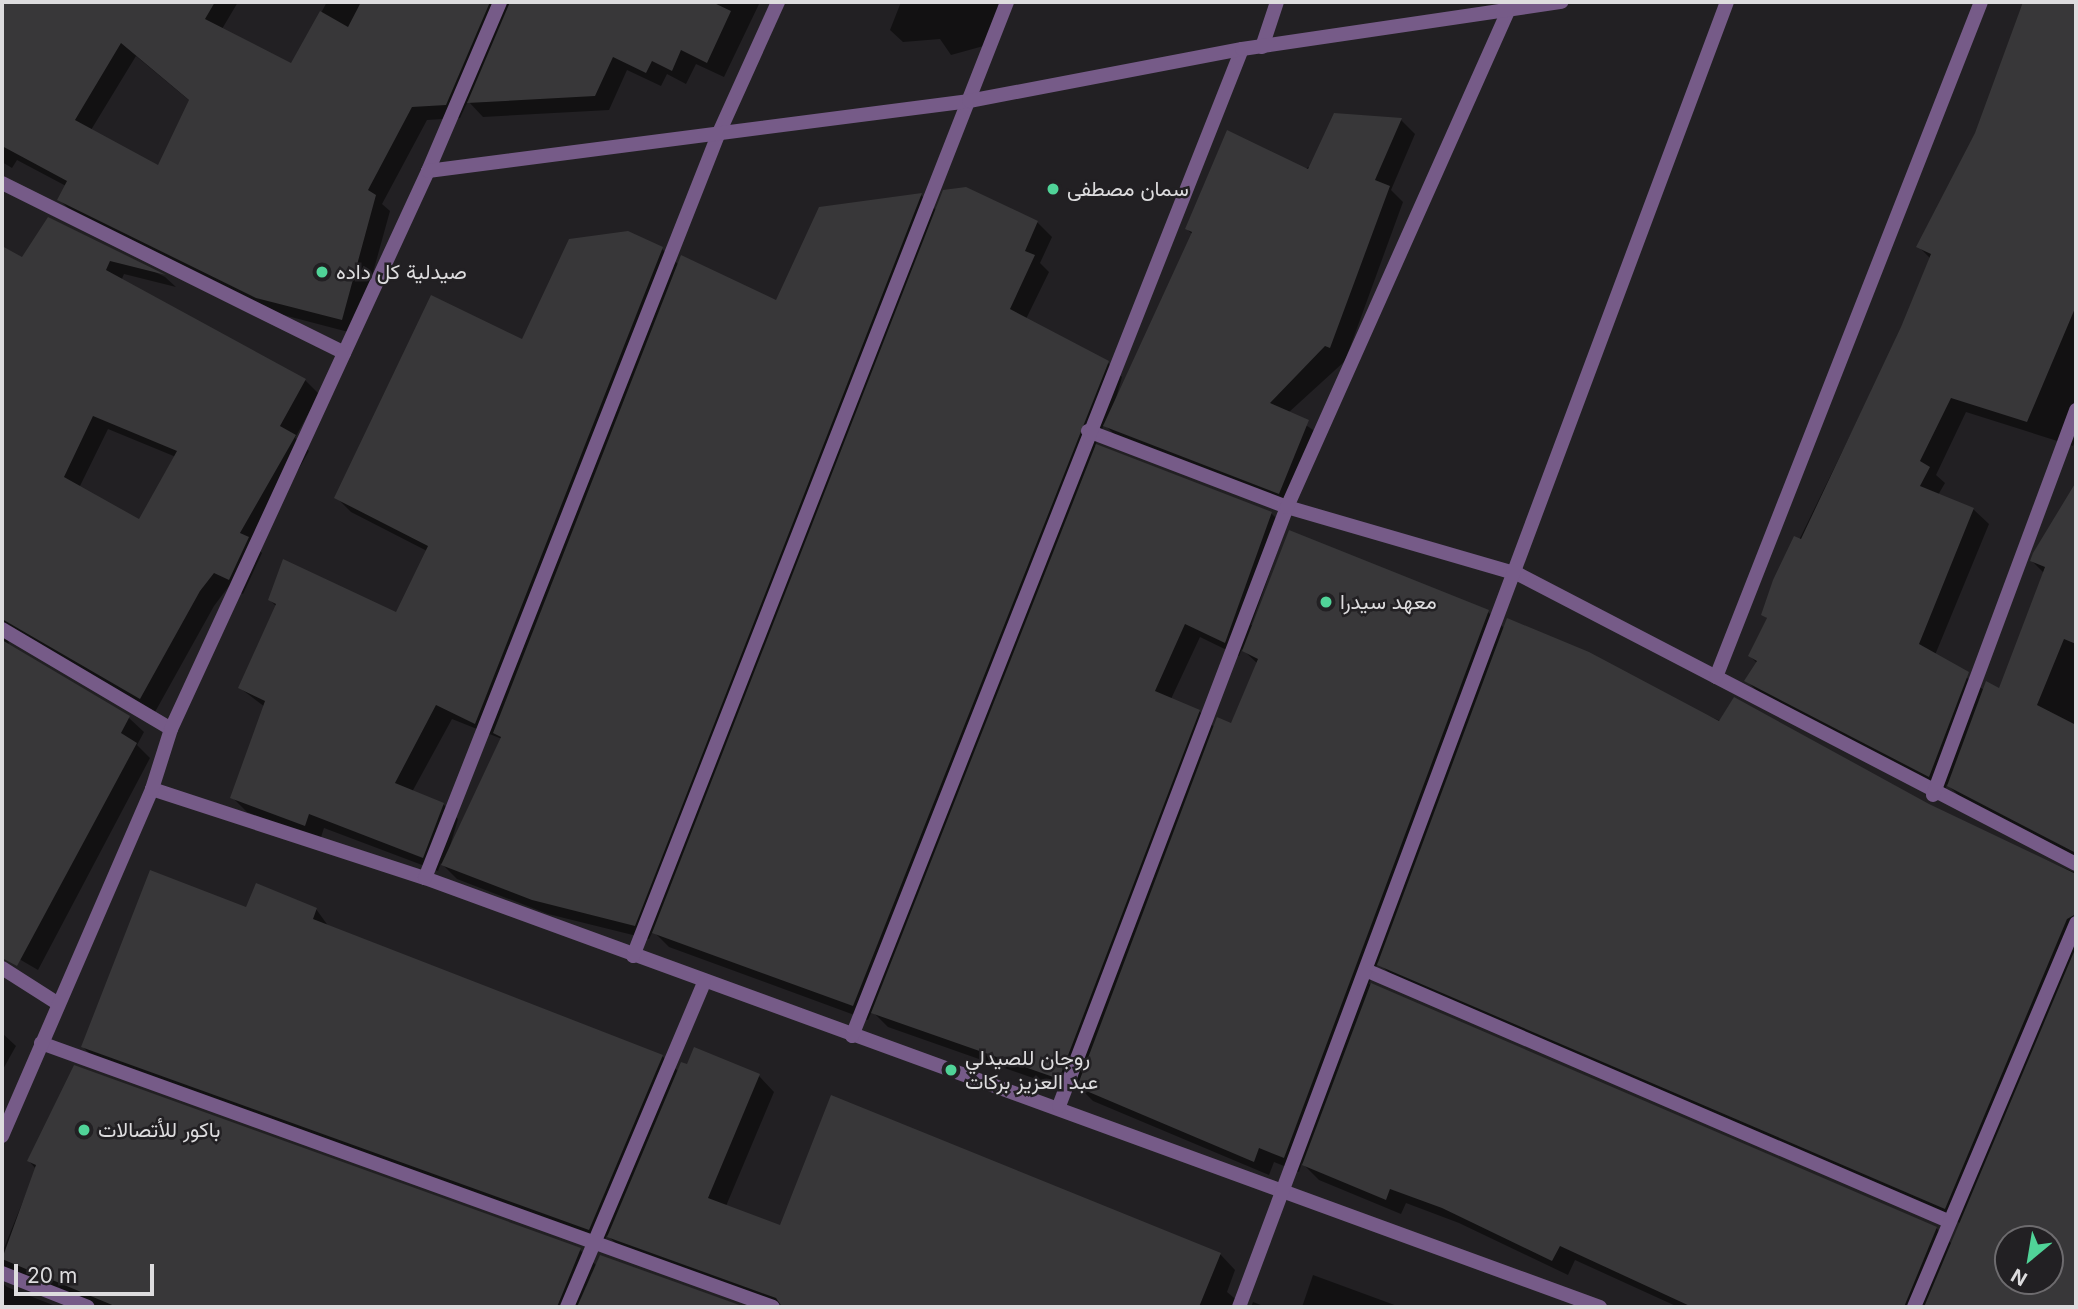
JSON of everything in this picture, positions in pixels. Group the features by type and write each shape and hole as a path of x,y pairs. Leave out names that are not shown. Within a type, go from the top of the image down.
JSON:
{"street":[{"path":"2,1136 57,1003 152,789 171,729 428,171 500,2"},
{"path":"425,878 718,135 778,2"},
{"path":"633,956 1007,2"},
{"path":"1262,47 1277,2"},
{"path":"428,171 970,101 1242,50 1511,6 1562,2"},
{"path":"1239,1307 1518,574 1727,2"},
{"path":"1716,677 1981,2"},
{"path":"1059,1106 1287,506 1511,6"},
{"path":"852,1036 1088,431 1242,50"},
{"path":"2,183 344,354"},
{"path":"1933,795 2076,410"},
{"path":"1088,431 1287,506 1518,574 1716,677 1933,795 2076,864"},
{"path":"2,629 171,729"},
{"path":"152,789 425,878 704,983 1284,1187 1600,1307"},
{"path":"1914,1307 1948,1221 2076,923"},
{"path":"2,968 57,1003"},
{"path":"1368,971 1948,1221"},
{"path":"567,1307 704,983"},
{"path":"41,1043 593,1246 773,1307"},
{"path":"2,1273 88,1307"}],"building":[{"path":"2,2 215,2 205,19 291,63 320,11 348,27 361,2 490,2 446,105 412,107 368,190 376,195 342,320 256,298 57,200 67,181 2,146","holes":["121,43 189,100 158,165 75,120"]},
{"path":"510,2 712,2 731,11 707,63 681,50 672,71 652,61 646,73 613,57 595,96 467,103"},
{"path":"2023,2 2076,2 2076,306 2027,422 1951,398 1920,461 1930,467 1920,486 1974,508 1919,644 1969,672 1929,777 1744,681 1757,661 1748,656 1767,618 1761,615 1773,580 1794,536 1801,539 1901,327 1931,254 1916,247 1975,133"},
{"path":"1334,113 1402,118 1375,180 1390,186 1330,348 1325,346 1270,403 1309,420 1279,494 1103,426 1192,232 1185,229 1227,130 1308,169"},
{"path":"966,187 1038,221 1025,251 1035,255 1010,309 1109,361 853,1006 652,933 943,190"},
{"path":"922,193 635,926 532,900 441,865 501,737 493,733 681,255 776,300 819,207"},
{"path":"48,217 166,275 110,261 106,270 306,379 280,426 296,435 240,533 249,537 229,580 214,573 200,591 140,699 2,619 2,246 22,257","holes":["93,416 177,451 139,519 64,477"]},
{"path":"628,231 663,247 475,724 436,705 395,783 444,803 423,858 309,814 305,826 230,798 265,701 238,688 276,604 268,600 283,559 396,612 428,546 334,498 431,295 522,339 569,239"},
{"path":"1096,444 1272,512 1225,643 1185,624 1155,691 1200,710 1059,1079 871,1013"},
{"path":"2076,482 2076,644 2064,639 2037,705 2076,725 2076,853 1947,786 1986,681 1999,688 2045,567 2030,561 2033,553"},
{"path":"1289,530 1489,610 1284,1158 1259,1148 1254,1162 1077,1087 1217,717 1231,723 1258,659 1242,651"},
{"path":"1507,618 1589,652 1719,721 1734,697 1929,804 2076,874 2076,914 2067,919 1945,1209 1377,965"},
{"path":"2,640 130,716 121,733 137,743 17,966 2,958"},
{"path":"150,870 246,907 256,883 317,908 313,919 663,1055 589,1230 81,1047"},
{"path":"2076,947 2076,1307 1924,1307"},
{"path":"1371,983 1937,1227 1904,1307 1692,1307 1560,1246 1552,1261 1442,1208 1390,1189 1386,1200 1302,1165"},
{"path":"694,1047 760,1074 708,1198 780,1225 831,1095 1221,1253 1199,1307 782,1307 776,1298 607,1237 681,1062 687,1064"},
{"path":"74,1065 581,1248 557,1307 117,1307 2,1259 36,1165 27,1161"},
{"path":"600,1255 745,1307 577,1307"}],"place":[{"name":"سمان مصطفى","path":"1053,189"},
{"name":"صيدلية كل داده","path":"322,272"},
{"name":"معهد سيدرا","path":"1326,602"},
{"name":"روجان للصيدلي عبد العزيز بركات","path":"951,1070"},
{"name":"باكور للأتصالات","path":"84,1130"}]}
